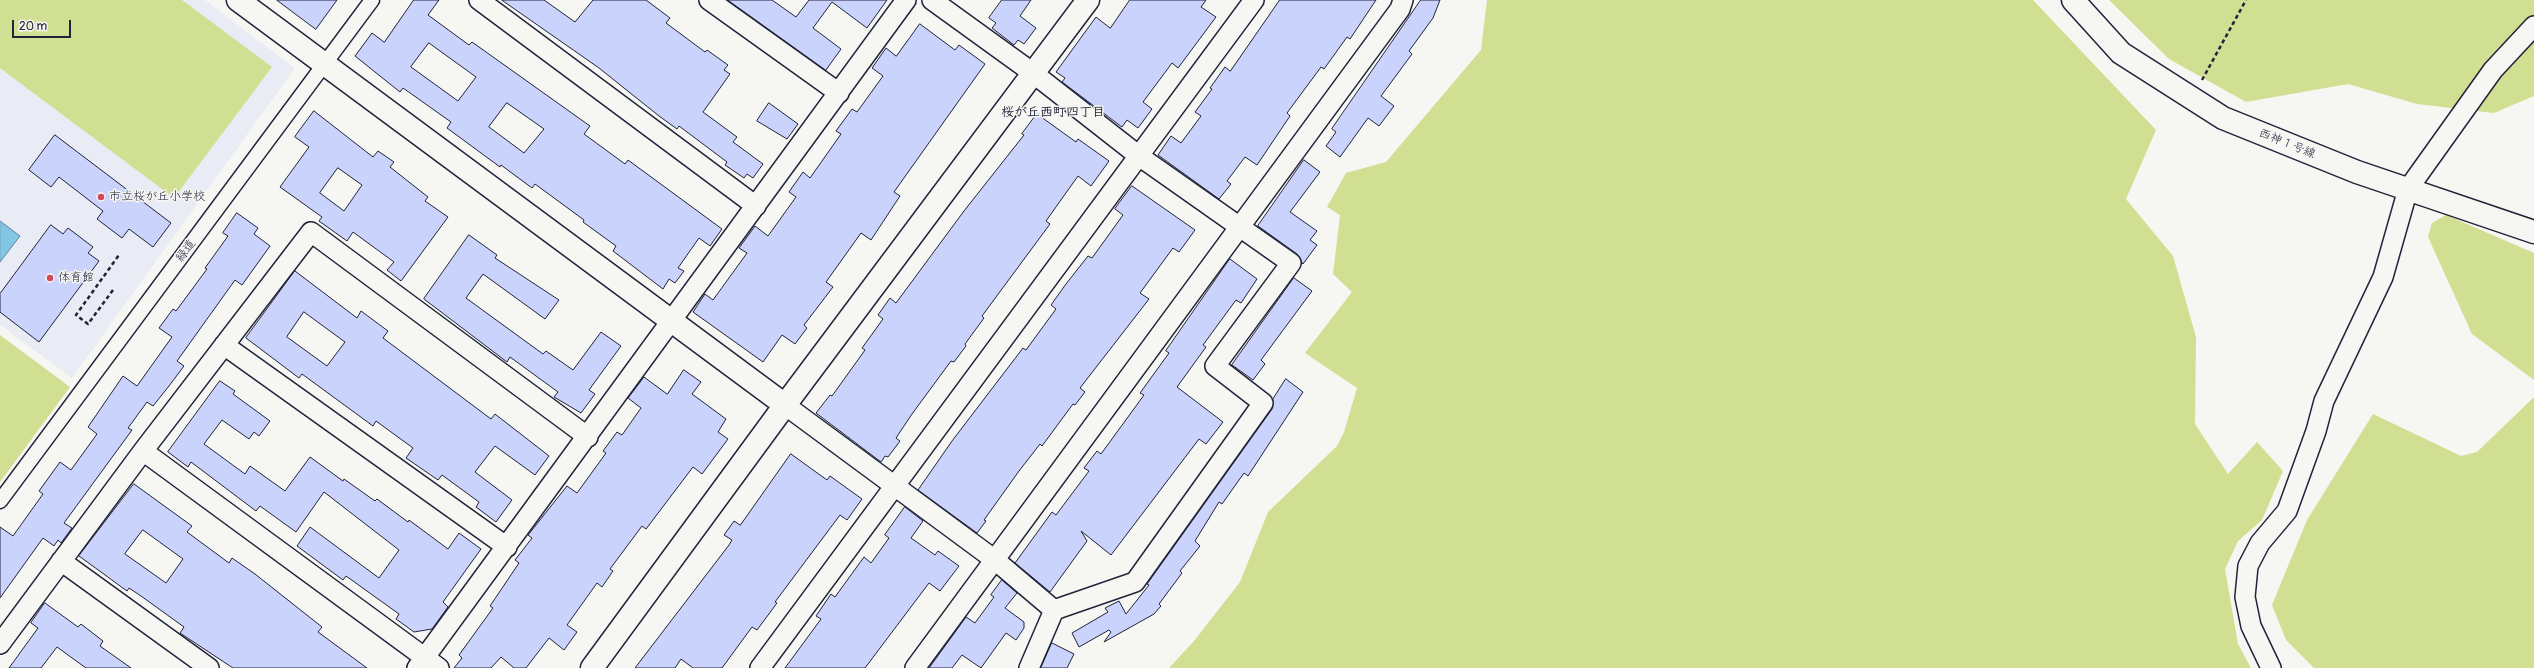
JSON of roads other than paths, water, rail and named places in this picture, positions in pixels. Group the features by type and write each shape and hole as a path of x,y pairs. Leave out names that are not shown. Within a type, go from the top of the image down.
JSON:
{"street":[{"path":"238,0 994,560 1054,610"},
{"name":"緑道","path":"0,501 372,0"},
{"path":"479,0 756,206"},
{"path":"709,0 839,93"},
{"path":"143,451 427,664 507,547 906,0"},
{"path":"932,0 1033,73 1139,156 1291,263 1215,366 1263,403 1135,582 1054,610 1029,668"},
{"path":"592,668 785,405 1088,0"},
{"path":"760,668 1254,0"},
{"path":"915,668 1238,226 1400,8 1403,0"},
{"name":"西神１号線","path":"2073,0 2121,53 2223,118 2357,172 2534,232"},
{"path":"2271,668 2251,626 2245,597 2248,566 2260,542 2287,511 2316,431 2324,401 2383,276 2408,189 2493,70 2534,26"},
{"path":"0,644 143,451 311,232 588,437"},
{"path":"224,345 507,547"},
{"path":"61,562 210,668"}],"water":[{"path":"0,221 20,236 0,262"}],"place":[{"name":"市立桜が丘小学校","path":"101,197"},
{"name":"体育館","path":"50,278"}],"district":[{"name":"桜が丘西町四丁目","path":"1053,113"}]}
